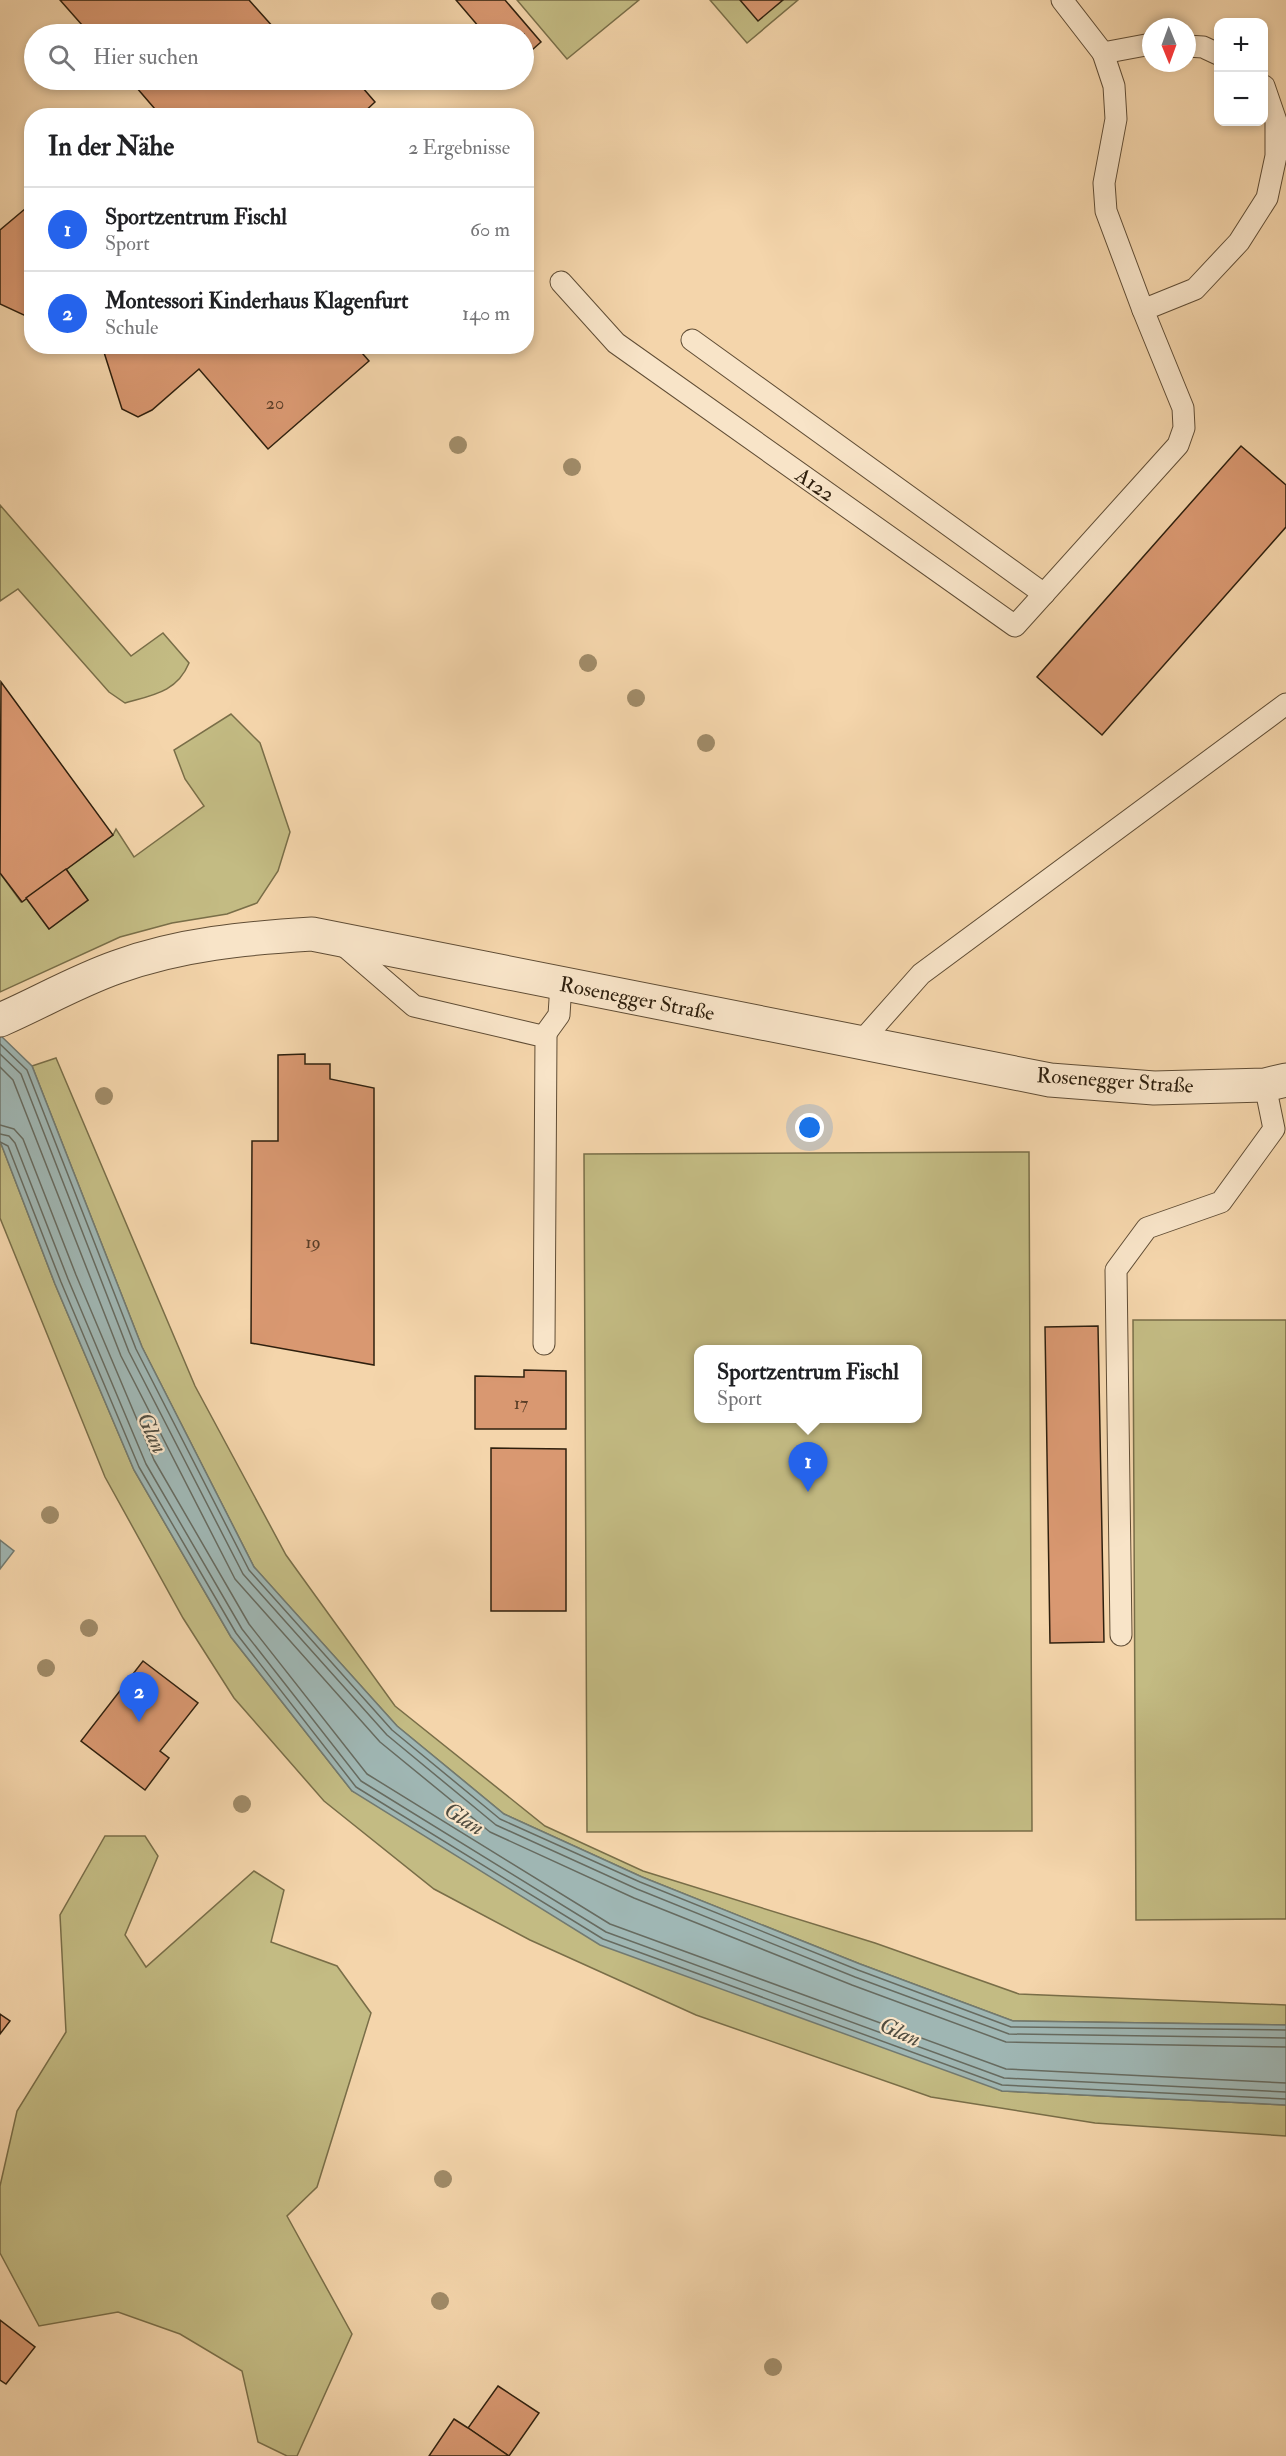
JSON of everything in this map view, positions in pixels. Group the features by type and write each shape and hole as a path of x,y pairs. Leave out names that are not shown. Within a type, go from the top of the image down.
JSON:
{"street":[{"name":"Rosenegger Straße","path":"0,1020 117,967 175,951 248,938 312,934 1050,1080 1154,1088 1275,1082"}],"lane":[{"path":"692,340 1044,594 1178,445 1184,428 1183,408 1106,212 1104,183 1116,119 1114,86 1103,53 1062,0"},
{"path":"1103,53 1142,46"},
{"path":"1196,47 1214,52"},
{"path":"1143,310 1195,290 1239,242 1267,198 1276,156 1276,121 1268,100"},
{"name":"A122","path":"561,282 616,343 1015,626 1044,594"},
{"path":"859,1044 921,974 1286,704"},
{"path":"336,939 414,1006 546,1037 544,1344"},
{"path":"546,1033 559,1015 561,984"},
{"path":"1121,1635 1116,1270 1147,1228 1221,1202 1274,1129 1275,1082"}],"shaded area":[{"path":"517,0 639,0 567,59"},
{"path":"710,0 798,0 747,43"},
{"path":"0,505 131,656 163,633 189,663 178,680 163,691 125,703 109,692 18,589 0,601"},
{"path":"231,714 260,743 290,832 278,871 257,903 227,914 172,923 120,937 0,992 0,873 21,902 26,898 49,929 88,900 66,869 113,835 116,829 134,857 204,806 185,779 174,750"},
{"path":"56,1058 195,1386 286,1555 395,1706 545,1826 643,1871 875,1943 1019,1994 1286,2005 1286,2025 1013,2021 860,1964 642,1877 504,1814 397,1726 254,1567 142,1347 32,1066"},
{"path":"0,1141 55,1284 134,1470 231,1637 352,1791 1002,2091 1286,2105 1286,2136 1095,2123 931,2097 696,2015 530,1940 434,1889 324,1801 234,1698 183,1618 105,1477 0,1218"},
{"path":"1029,1152 1032,1831 587,1832 584,1154"},
{"path":"1133,1320 1286,1320 1286,1919 1136,1920"},
{"path":"105,1836 145,1836 158,1856 125,1935 146,1967 254,1871 284,1890 271,1942 337,1966 371,2013 317,2187 287,2216 352,2334 297,2456 287,2456 258,2442 242,2371 180,2334 118,2312 39,2326 0,2253 0,2186 17,2111 66,2032 60,1915"}],"water":[{"name":"Glan","path":"0,1035 32,1066 142,1347 254,1567 397,1726 504,1814 642,1877 860,1964 1013,2021 1286,2025 1286,2105 1002,2091 600,1945 352,1791 231,1637 134,1470 55,1284 0,1141"},
{"path":"0,1540 14,1551 0,1569"}],"building":[{"path":"60,0 249,0 270,24 81,24"},
{"path":"456,0 505,0 526,24 476,24"},
{"path":"740,0 783,0 758,21"},
{"path":"534,34 541,42 534,48"},
{"path":"139,90 365,90 375,102 369,108 154,108"},
{"path":"24,210 24,315 0,304 0,230"},
{"path":"105,354 363,354 369,361 268,449 199,369 152,410 138,417 122,409"},
{"path":"1241,446 1286,485 1286,527 1102,735 1037,677"},
{"path":"1,682 113,835 22,902 0,873"},
{"path":"66,869 88,900 49,929 26,898"},
{"path":"305,1054 305,1064 330,1064 330,1079 374,1088 374,1365 251,1343 252,1141 278,1141 278,1055"},
{"path":"1098,1326 1104,1642 1050,1643 1045,1327"},
{"path":"524,1370 566,1371 566,1429 475,1429 475,1376 524,1377"},
{"path":"491,1448 566,1449 566,1611 491,1611"},
{"path":"143,1661 198,1703 160,1751 169,1758 145,1790 81,1741"},
{"path":"0,2014 10,2021 0,2034"},
{"path":"0,2320 35,2347 6,2384 0,2380"},
{"path":"498,2386 539,2413 509,2456 468,2428"},
{"path":"454,2419 468,2428 509,2456 429,2456"}],"place":[{"name":"Sportzentrum Fischl","path":"808,1492"},
{"name":"Montessori Kinderhaus Klagenfurt","path":"139,1722"}]}
